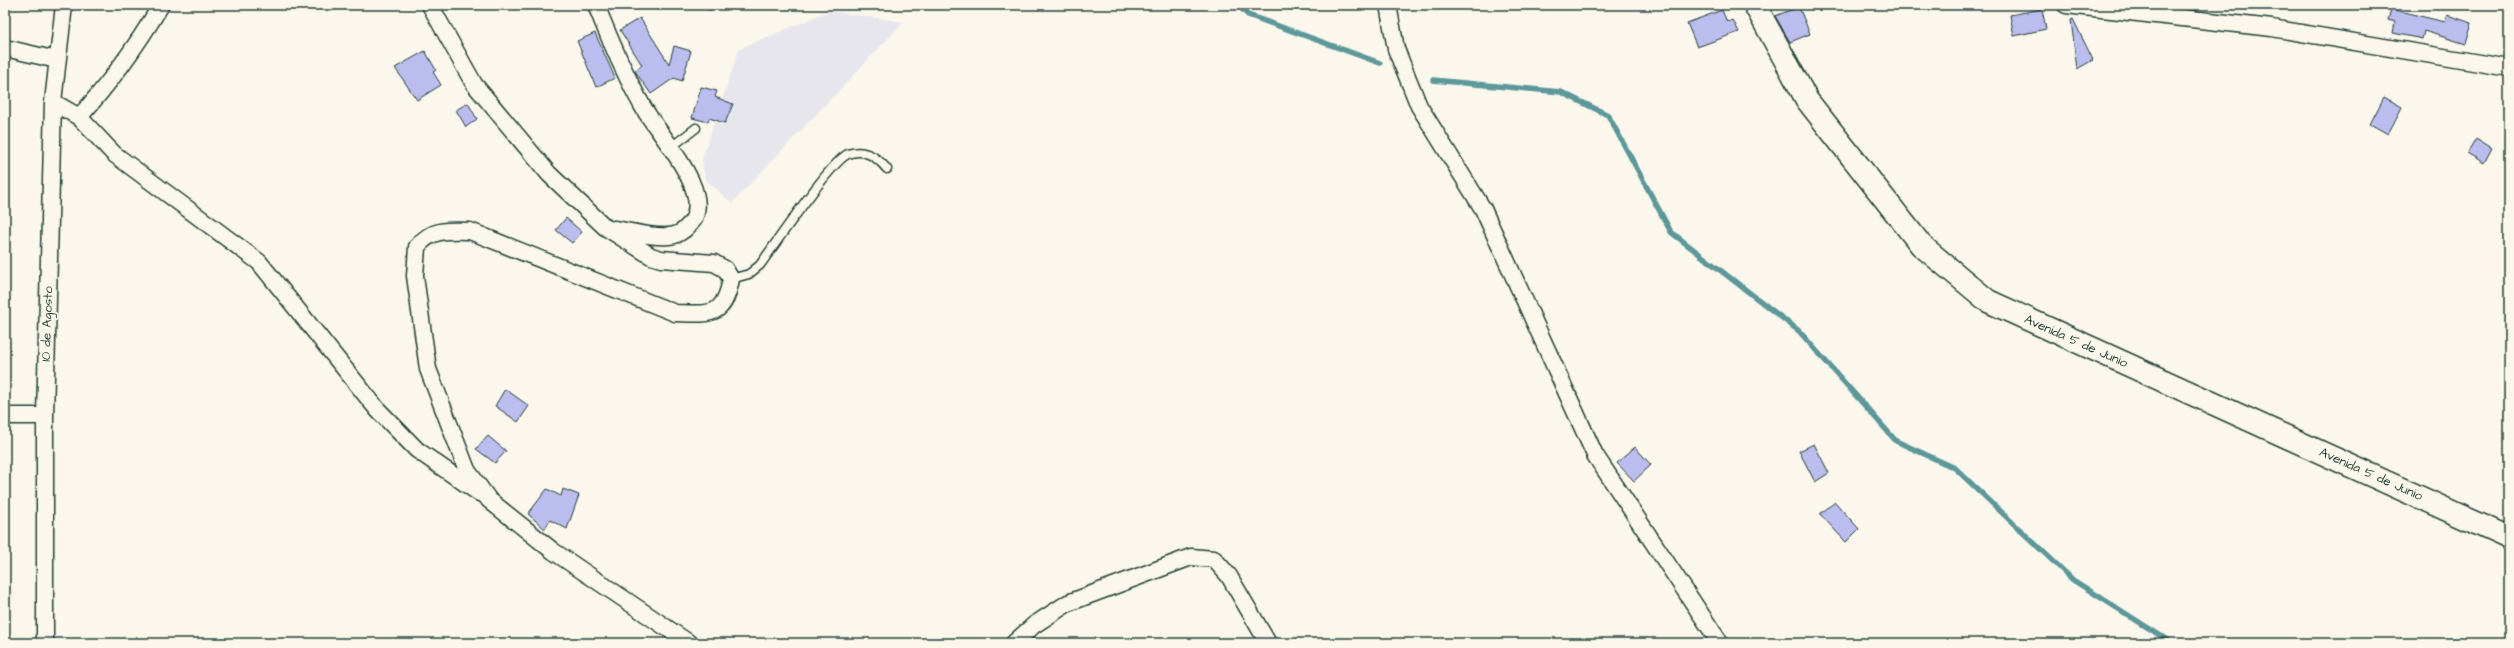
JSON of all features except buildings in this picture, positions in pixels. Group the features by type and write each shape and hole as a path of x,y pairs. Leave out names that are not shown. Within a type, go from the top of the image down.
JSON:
{"main road":[{"name":"Avenida 5 de Junio","path":"1755,5 1807,100 1921,245 1988,301 2509,538"}],"street":[{"name":"10 de Agosto","path":"45,643 45,416 53,102 64,5"},
{"path":"79,117 105,88 134,50 161,5"},
{"path":"430,5 474,84 549,174 604,227 651,256 661,259 714,263 725,268 731,279 728,296 722,306 707,314 675,313 470,231 447,230 432,233 423,239 417,247 415,276 428,369 467,470 489,500"},
{"path":"596,5 615,51 643,108 691,178 698,210 693,222 683,231 668,236 604,227"},
{"path":"1388,5 1396,49 1419,106 1483,209 1595,455 1720,643"},
{"path":"2066,5 2272,28 2509,68"},
{"path":"5,48 57,60"},
{"path":"53,102 79,117 114,154 259,262 377,409 417,450 489,500 553,551 689,643"},
{"path":"5,416 45,416"},
{"path":"1014,643 1034,625 1068,603 1191,557 1214,559 1229,576 1268,643"}],"lane":[{"path":"670,148 696,128"},
{"path":"731,279 749,274 760,265 830,170 847,154 862,153 877,156 888,169"}],"shaded area":[{"path":"829,11 904,22 732,203 705,179 702,159 739,49"}],"waterway":[{"path":"1238,5 1248,15 1380,63"},
{"path":"1433,80 1561,92 1608,115 1671,232 1799,331 1896,441 1955,468 2073,580 2172,643"}]}
